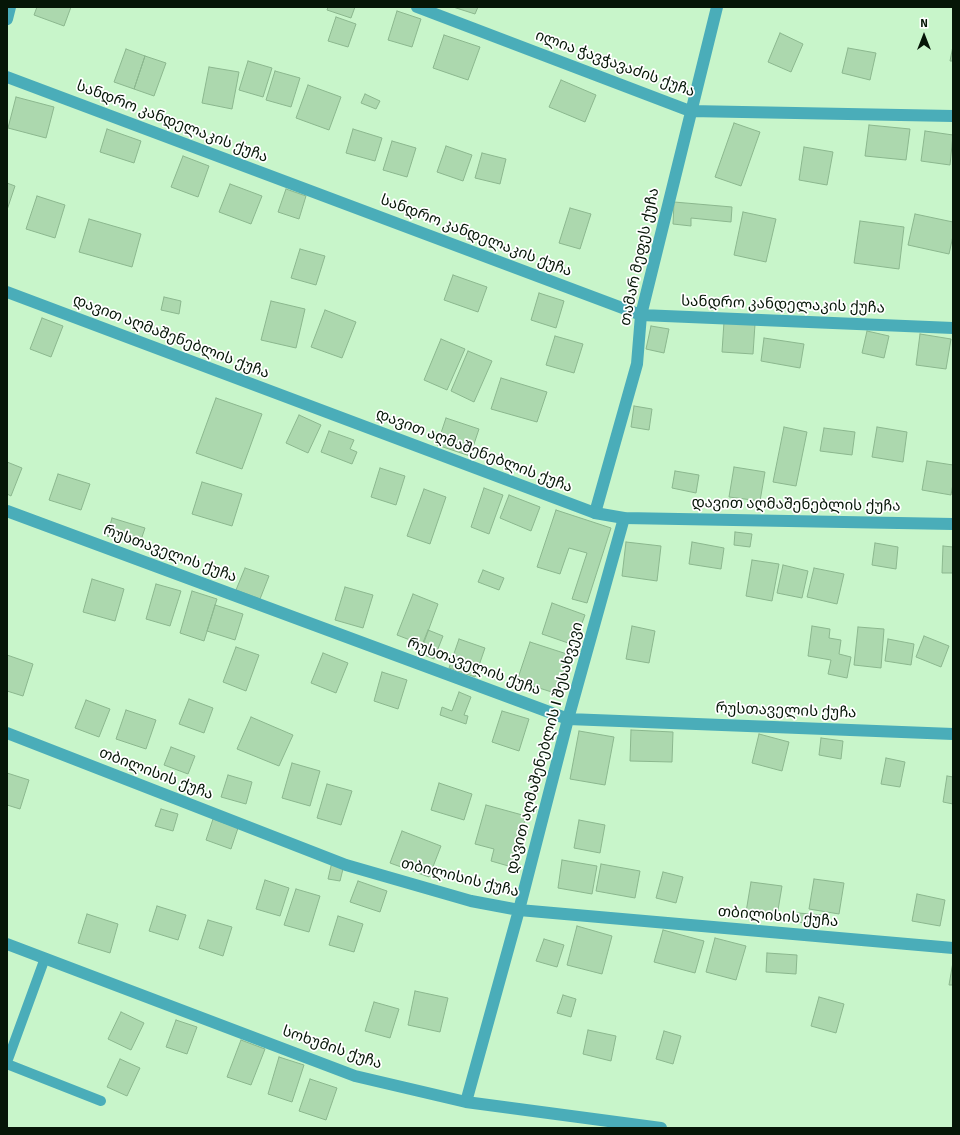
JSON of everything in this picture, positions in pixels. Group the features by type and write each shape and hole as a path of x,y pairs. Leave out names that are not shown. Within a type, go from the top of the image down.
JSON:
{"street":[{"path":"7,18 10,7"},
{"name":"ილია ჭავჭავაძის ქუჩა","path":"417,7 690,111 953,116"},
{"name":"თამარ მეფეს ქუჩა","path":"595,513 637,364 641,315 716,7"},
{"name":"სანდრო კანდელაკის ქუჩა","path":"7,77 641,315 953,328"},
{"name":"დავით აღმაშენებლის ქუჩა","path":"7,292 595,513 624,518 953,524"},
{"name":"რუსთაველის ქუჩა","path":"7,511 568,719 953,734"},
{"name":"დავით აღმაშენებლის I შესახვევი","path":"466,1102 520,910 568,719 624,518"},
{"name":"თბილისის ქუჩა","path":"7,733 346,865 471,901 520,910 953,948"},
{"name":"სოხუმის ქუჩა","path":"7,944 355,1076 466,1102 661,1128"}],"lane":[{"path":"45,958 7,1063 101,1101"}],"building":[{"path":"37,7 71,7 64,26 34,15"},
{"path":"328,7 355,7 351,18 327,10"},
{"path":"453,7 478,7 475,14"},
{"path":"397,11 421,19 412,47 388,40"},
{"path":"336,17 356,24 348,47 328,41"},
{"path":"780,33 803,44 791,72 768,62"},
{"path":"444,35 480,47 468,80 433,68"},
{"path":"953,46 953,61 950,61"},
{"path":"848,48 876,53 870,80 842,73"},
{"path":"126,49 145,56 134,89 114,82"},
{"path":"145,56 166,63 154,96 134,89"},
{"path":"248,61 272,68 263,97 239,90"},
{"path":"209,67 239,72 232,109 202,103"},
{"path":"275,71 300,78 291,107 266,100"},
{"path":"561,80 596,95 585,122 549,107"},
{"path":"308,85 341,97 329,130 296,118"},
{"path":"365,94 380,101 376,109 361,103"},
{"path":"16,97 54,107 46,138 8,128"},
{"path":"734,123 760,132 741,186 715,177"},
{"path":"869,125 910,129 906,160 865,156"},
{"path":"107,129 141,141 134,163 100,152"},
{"path":"353,129 382,138 375,161 346,153"},
{"path":"925,131 953,135 950,165 921,161"},
{"path":"392,141 416,148 407,177 383,170"},
{"path":"446,146 472,155 463,181 437,172"},
{"path":"804,147 833,152 827,185 799,180"},
{"path":"482,153 506,159 500,184 475,178"},
{"path":"183,156 209,166 198,197 171,187"},
{"path":"7,183 15,186 7,210"},
{"path":"230,184 262,196 251,224 219,212"},
{"path":"286,189 306,196 299,219 278,212"},
{"path":"37,196 65,205 55,238 26,229"},
{"path":"674,202 732,207 731,222 691,218 691,226 673,224"},
{"path":"570,208 591,214 580,249 559,243"},
{"path":"743,212 776,219 766,262 734,255"},
{"path":"915,214 953,222 953,236 949,254 908,245"},
{"path":"89,219 141,234 132,267 79,252"},
{"path":"860,221 904,227 899,269 854,263"},
{"path":"300,249 325,256 316,285 291,278"},
{"path":"453,275 487,287 478,312 444,300"},
{"path":"539,293 564,301 556,328 531,320"},
{"path":"164,297 181,301 179,314 161,310"},
{"path":"271,301 305,309 296,348 261,340"},
{"path":"325,310 356,322 342,358 311,347"},
{"path":"42,318 63,326 51,357 30,349"},
{"path":"724,322 755,324 753,354 722,352"},
{"path":"651,326 669,329 664,353 646,349"},
{"path":"867,331 889,336 884,358 862,353"},
{"path":"920,334 951,339 946,369 916,365"},
{"path":"555,336 583,344 574,373 546,365"},
{"path":"764,338 804,344 800,368 761,361"},
{"path":"441,339 465,349 447,390 424,380"},
{"path":"468,351 492,361 474,402 451,391"},
{"path":"501,378 547,392 537,422 491,409"},
{"path":"216,398 262,414 242,469 196,453"},
{"path":"634,406 652,409 649,430 631,427"},
{"path":"299,415 321,425 308,453 286,443"},
{"path":"446,418 479,429 470,456 437,445"},
{"path":"784,427 807,432 796,486 773,482"},
{"path":"877,427 907,432 903,462 872,457"},
{"path":"824,428 855,432 852,455 820,451"},
{"path":"329,431 354,440 350,449 357,452 352,464 321,452"},
{"path":"927,461 953,465 953,484 951,495 922,490"},
{"path":"7,462 22,468 11,496 7,494"},
{"path":"734,467 765,472 760,501 729,497"},
{"path":"380,468 405,476 396,505 371,497"},
{"path":"675,471 699,475 696,493 672,488"},
{"path":"58,474 90,484 81,510 49,500"},
{"path":"202,482 242,494 232,526 192,514"},
{"path":"484,488 503,495 489,534 471,527"},
{"path":"424,489 446,497 430,544 407,536"},
{"path":"509,495 540,507 531,531 500,518"},
{"path":"556,510 611,528 587,603 572,599 587,553 569,548 560,574 537,567"},
{"path":"112,518 145,528 139,546 107,536"},
{"path":"735,532 752,534 750,547 734,545"},
{"path":"626,542 661,546 657,581 622,576"},
{"path":"692,542 724,548 721,569 689,564"},
{"path":"875,543 898,547 896,569 872,565"},
{"path":"943,546 953,547 953,573 942,573"},
{"path":"752,560 779,564 772,601 746,596"},
{"path":"783,565 808,571 802,598 777,593"},
{"path":"245,568 269,576 260,599 236,590"},
{"path":"814,568 844,574 837,604 807,597"},
{"path":"483,570 504,578 499,590 478,582"},
{"path":"92,579 124,589 115,621 83,612"},
{"path":"156,584 181,591 170,626 146,619"},
{"path":"345,587 373,595 363,628 335,620"},
{"path":"192,591 217,599 204,641 180,633"},
{"path":"413,594 438,604 423,645 397,635"},
{"path":"552,603 585,615 574,645 542,634"},
{"path":"215,605 243,614 235,640 207,631"},
{"path":"632,626 655,631 649,663 626,659"},
{"path":"812,626 830,629 829,638 841,640 839,654 851,657 847,678 828,674 831,660 808,656"},
{"path":"858,627 884,629 881,668 854,665"},
{"path":"428,630 443,636 434,659 419,653"},
{"path":"924,636 949,646 941,667 916,657"},
{"path":"459,639 485,648 475,677 449,668"},
{"path":"888,639 914,644 911,665 885,661"},
{"path":"530,642 570,655 558,694 517,681"},
{"path":"236,647 259,655 246,691 223,682"},
{"path":"323,653 348,663 336,693 311,683"},
{"path":"7,655 33,664 23,696 7,691"},
{"path":"382,672 407,680 398,709 374,701"},
{"path":"459,692 471,697 464,715 468,716 466,724 440,715 442,707 452,711"},
{"path":"189,699 213,708 204,733 179,724"},
{"path":"86,700 110,709 99,737 75,728"},
{"path":"126,710 156,720 146,749 116,739"},
{"path":"502,711 529,719 519,751 492,742"},
{"path":"251,717 293,735 279,766 237,749"},
{"path":"631,730 673,732 672,762 630,761"},
{"path":"579,731 614,737 605,785 570,779"},
{"path":"759,734 789,742 782,771 752,763"},
{"path":"821,738 843,741 841,759 819,755"},
{"path":"171,747 195,756 188,774 164,765"},
{"path":"886,758 905,762 900,787 881,784"},
{"path":"292,763 320,771 310,806 282,798"},
{"path":"7,773 29,780 20,809 7,805"},
{"path":"228,775 252,782 246,804 221,797"},
{"path":"947,776 953,777 953,804 943,802"},
{"path":"439,783 472,794 464,820 431,810"},
{"path":"327,784 352,791 341,825 317,818"},
{"path":"486,805 526,816 512,867 491,861 494,849 475,844"},
{"path":"161,809 178,814 173,831 155,826"},
{"path":"213,819 238,828 231,849 206,840"},
{"path":"579,820 605,825 600,853 574,848"},
{"path":"402,831 441,846 429,877 390,863"},
{"path":"562,860 597,866 592,894 558,888"},
{"path":"332,862 344,865 340,881 328,879"},
{"path":"601,864 640,871 635,898 596,891"},
{"path":"663,872 683,877 676,903 656,898"},
{"path":"814,879 844,883 839,914 809,909"},
{"path":"265,880 289,888 280,916 256,909"},
{"path":"358,881 387,891 380,912 350,902"},
{"path":"751,882 782,886 777,916 746,912"},
{"path":"296,889 320,896 309,932 284,925"},
{"path":"917,894 945,900 940,926 912,921"},
{"path":"157,906 186,915 178,940 149,931"},
{"path":"798,913 823,915 822,925 797,922"},
{"path":"87,914 118,924 110,953 78,943"},
{"path":"338,916 363,924 354,952 329,945"},
{"path":"208,920 232,927 223,956 199,948"},
{"path":"577,926 612,936 602,974 567,965"},
{"path":"663,930 704,941 695,973 654,962"},
{"path":"715,938 746,946 736,980 706,972"},
{"path":"544,939 564,945 557,967 536,961"},
{"path":"767,953 797,955 796,974 766,972"},
{"path":"953,962 953,985 949,985"},
{"path":"415,991 448,998 440,1032 408,1025"},
{"path":"563,995 576,999 571,1017 557,1013"},
{"path":"819,997 844,1004 836,1033 811,1026"},
{"path":"374,1002 399,1009 390,1038 365,1031"},
{"path":"121,1012 144,1023 131,1050 108,1039"},
{"path":"176,1020 197,1027 187,1054 166,1047"},
{"path":"588,1030 616,1036 611,1061 583,1054"},
{"path":"664,1031 681,1036 673,1064 656,1059"},
{"path":"241,1040 265,1049 251,1085 227,1077"},
{"path":"279,1057 304,1065 292,1102 268,1094"},
{"path":"120,1059 140,1068 127,1096 107,1087"},
{"path":"310,1079 337,1088 326,1120 299,1111"}]}
